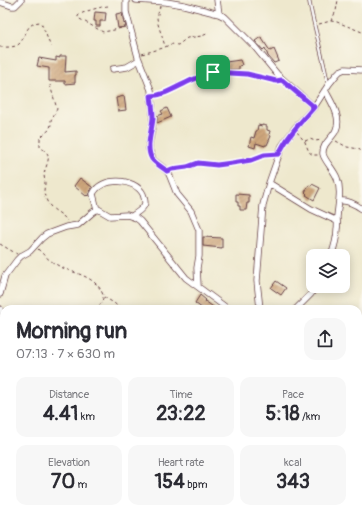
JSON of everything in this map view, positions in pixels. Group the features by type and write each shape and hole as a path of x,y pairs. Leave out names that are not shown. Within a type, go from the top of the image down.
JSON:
{"street":[{"path":"0,2 15,6 21,0"},
{"path":"126,0 126,12 129,25 138,58 149,85 151,96 153,116 149,150 153,160 167,171 177,194 189,208 198,227 200,237 197,268 198,286"},
{"path":"136,0 184,5 225,16 254,46 282,80 314,107"},
{"path":"217,0 219,14"},
{"path":"113,69 127,67 138,58"},
{"path":"259,305 257,290 262,214 265,195 282,146 295,128 314,107 328,84 340,71 362,70"},
{"path":"325,90 338,119 336,132 330,138 324,150 324,156 339,183 340,192 337,230 333,249"},
{"path":"97,210 93,194 98,186 105,183 126,182 137,187 142,192 145,199 143,207 132,216"},
{"path":"269,183 311,209 337,221"},
{"path":"339,201 346,201 362,209"},
{"path":"0,294 5,276 21,256 30,251 47,234 66,227 78,225 97,210"},
{"path":"97,210 110,216 132,216 140,221 186,278 223,305"},
{"path":"300,305 312,293"}],"lane":[{"path":"309,0 328,84"}],"path":[{"path":"331,21 336,12 338,0"},
{"path":"160,2 157,18 165,46"},
{"path":"108,6 80,13 78,18 103,32 129,25"},
{"path":"314,25 331,21 362,32"},
{"path":"0,47 14,46 18,44 26,30 34,23 40,22 51,47"},
{"path":"138,58 142,54 171,44 178,45 187,38 202,36 209,33"},
{"path":"151,96 158,96 213,72 247,74 276,81 282,80"},
{"path":"50,85 57,110 50,120 49,130 40,138 40,147 47,153 48,156 47,165 44,172 45,184 43,191 49,205 66,220 68,224 66,227"},
{"path":"295,128 311,154 324,156"},
{"path":"304,141 310,139 315,141 330,138 342,145 359,150 362,153"},
{"path":"167,171 198,163 217,165 251,160 264,155 279,154"},
{"path":"0,244 21,256"},
{"path":"35,246 44,255 58,265 83,275 93,281 104,297 116,305"},
{"path":"99,305 104,297"}],"building":[{"path":"95,12 106,13 105,21 100,21 100,26 96,26 96,21 94,21"},
{"path":"122,13 126,27 118,28 116,14"},
{"path":"261,37 270,51 274,49 279,61 274,63 268,56 265,48 263,50 255,41"},
{"path":"60,56 66,56 65,72 76,71 75,83 65,84 65,81 49,81 49,68 37,66 39,58 56,61 56,57 60,58"},
{"path":"240,60 242,65 239,66 239,69 227,70 226,62"},
{"path":"124,96 126,110 118,111 116,98"},
{"path":"167,108 171,117 157,123 157,116 163,114 161,111"},
{"path":"258,125 267,126 267,130 270,131 269,135 271,136 267,145 265,146 256,143 255,148 249,146 251,137 254,138"},
{"path":"80,178 92,187 88,196 74,186"},
{"path":"312,184 320,188 314,200 306,195 307,194 305,192 309,185 311,186"},
{"path":"236,194 249,195 249,203 247,203 246,210 240,210 238,202 236,202"},
{"path":"203,237 222,238 222,248 203,246"},
{"path":"276,281 286,288 281,295 271,288"},
{"path":"200,295 210,305 198,305 195,303"}],"route":[{"path":"213,72 224,74 247,74 267,80 282,80 314,107 293,131 282,146 279,154 261,155 251,160 217,165 198,163 167,171 153,160 149,150 153,116 151,96 158,96 213,72"}]}
